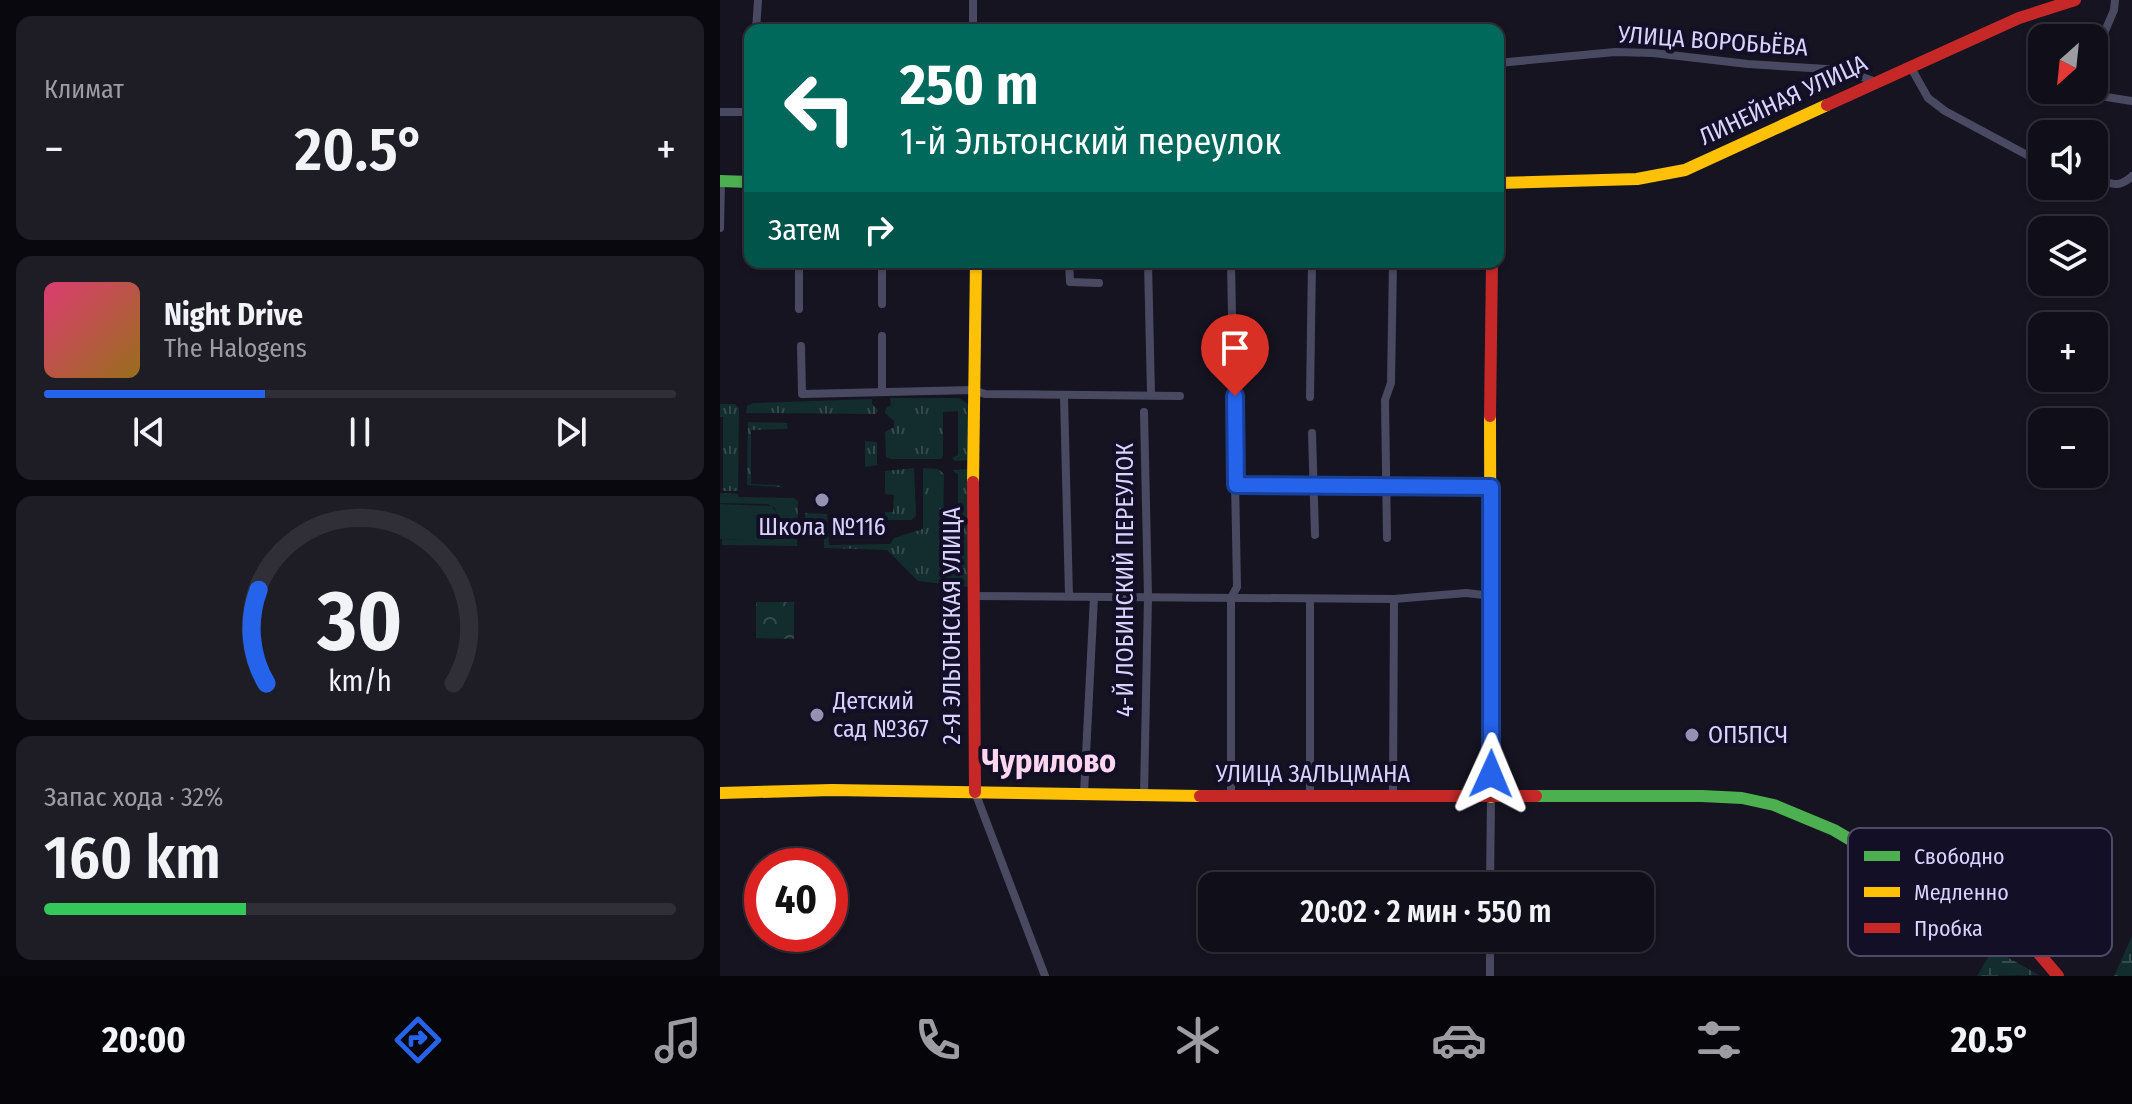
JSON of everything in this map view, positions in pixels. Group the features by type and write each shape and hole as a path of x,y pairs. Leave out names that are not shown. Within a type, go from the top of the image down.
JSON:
{"street":[{"path":"756,24 758,0"},
{"path":"973,0 973,24"},
{"path":"2108,24 2115,0"},
{"name":"ЛИНЕЙНАЯ УЛИЦА","path":"1504,183 1637,179 1685,170 2019,18 2069,1"},
{"name":"УЛИЦА ВОРОБЬЁВА","path":"1504,62 1602,53 1653,53 1748,64 1843,70 1876,82"},
{"path":"1910,66 1928,98 2028,158"},
{"path":"2108,97 2132,101"},
{"path":"720,112 744,112"},
{"path":"2108,183 2120,184 2132,176"},
{"path":"720,228 721,181 744,182"},
{"path":"799,268 799,309"},
{"path":"882,268 882,304"},
{"name":"2-Я ЭЛЬТОНСКАЯ УЛИЦА","path":"976,268 973,390 975,792 1045,976"},
{"path":"1069,268 1070,282 1099,283"},
{"path":"1148,268 1151,395"},
{"path":"1231,268 1237,587 1231,598 1231,796"},
{"path":"1310,397 1312,268"},
{"path":"1387,538 1385,400 1391,383 1393,268"},
{"path":"1490,872 1493,596 1489,398 1492,268"},
{"path":"882,336 882,392"},
{"path":"801,346 802,394 973,390 985,394 1180,396"},
{"path":"1064,396 1069,596"},
{"name":"4-Й ЛОБИНСКИЙ ПЕРЕУЛОК","path":"1144,412 1148,597 1144,795"},
{"path":"1312,433 1315,535"},
{"path":"1236,485 1491,487"},
{"path":"974,596 1394,599 1466,593 1493,596"},
{"path":"1084,794 1094,597"},
{"path":"1310,599 1310,796"},
{"path":"1393,796 1394,599"},
{"name":"УЛИЦА ЗАЛЬЦМАНА","path":"720,793 813,790 1231,796 1702,796 1742,798 1774,805 1848,838"},
{"path":"1490,952 1490,976"},
{"name":"УЛИЦА ЗАЛЬЦМАНА","path":"2041,956 2058,976"}],"green space":[{"path":"890,398 959,398 968,404 969,460 955,461 952,458 958,455 958,411 943,412 941,459 886,457 885,432 894,427 894,421 885,413 891,405"},
{"path":"872,399 878,410 876,414 746,413 747,406 753,403"},
{"path":"720,404 735,404 739,408 738,491 723,491 723,417 720,417"},
{"path":"748,422 787,423 788,429 751,430 751,484 781,487 747,485"},
{"path":"865,441 877,442 877,465 865,467"},
{"path":"914,468 916,516 911,520 885,520 885,512 893,512 894,495 885,494 885,471"},
{"path":"923,468 938,469 944,474 943,535 958,534 958,474 952,470 967,469 968,587 918,581 887,550 824,548 824,536 805,536 805,513 827,514 829,545 890,544 894,538 923,529"},
{"path":"720,493 738,494 739,497 794,498 798,501 797,546 722,545 722,539 773,540 778,520 775,508 768,504 720,503"},
{"path":"720,504 772,506 777,513 775,536 768,541 720,539"},
{"path":"839,518 852,518 853,537 836,534 835,522"},
{"path":"756,602 794,602 794,639 756,638"},
{"path":"2132,936 2132,976 2114,976"},
{"path":"1989,956 2005,956 2039,975 1977,976"}],"traffic: fast":[{"path":"720,181 744,182"},
{"path":"1536,796 1742,798 1774,805 1848,838"}],"traffic: slow":[{"path":"1504,183 1637,179 1685,170 1827,105"},
{"path":"973,482 976,268"},
{"path":"1490,416 1491,797"},
{"path":"720,793 832,790 1200,796"}],"traffic: jam":[{"path":"1827,105 2019,18 2075,0"},
{"path":"1490,416 1492,268"},
{"path":"973,482 975,792"},
{"path":"1200,796 1536,796"},
{"path":"2041,956 2058,976"}],"place":[{"name":"Школа №116","path":"822,500"},
{"name":"Детский сад №367","path":"817,715"},
{"name":"ОП5ПСЧ","path":"1692,735"}],"district":[{"name":"Чурилово","path":"1049,761"}],"route":[{"path":"1235,396 1236,485 1491,487 1491,774"}]}
